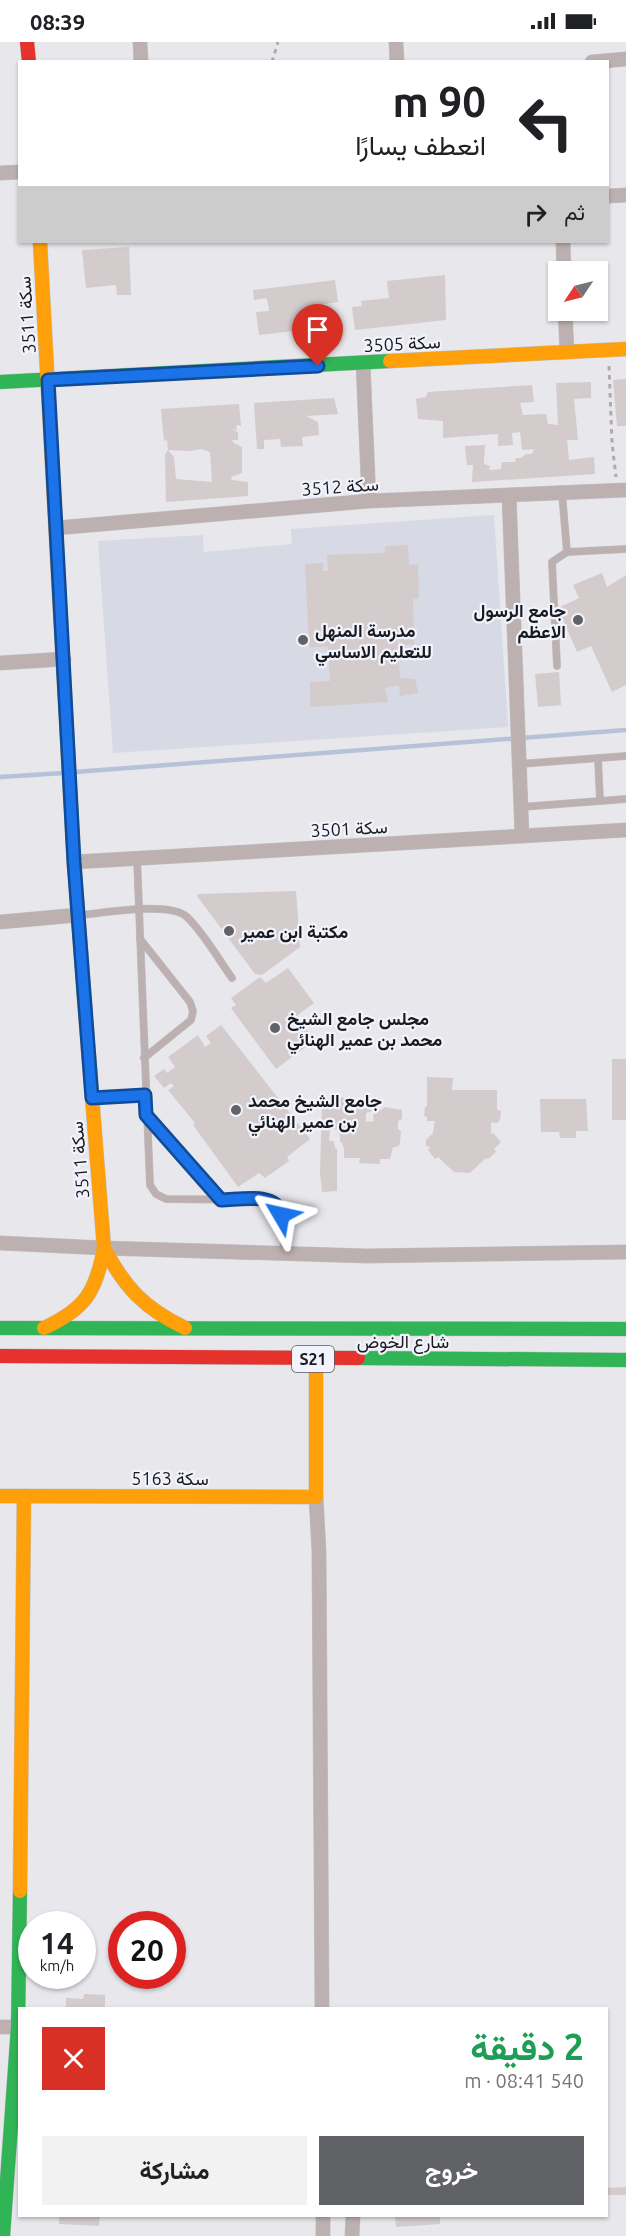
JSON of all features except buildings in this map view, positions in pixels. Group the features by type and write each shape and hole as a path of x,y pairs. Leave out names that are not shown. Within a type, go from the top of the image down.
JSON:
{"street":[{"path":"27,42 28,60"},
{"path":"140,42 141,60"},
{"path":"396,42 397,60"},
{"path":"609,60 626,59"},
{"path":"0,173 18,172"},
{"path":"609,196 626,195"},
{"name":"سكة 3511","path":"40,243 74,862 104,1248"},
{"path":"563,243 564,261"},
{"path":"566,321 567,352"},
{"name":"سكة 3505","path":"0,382 626,349"},
{"path":"363,363 369,501"},
{"name":"سكة 3512","path":"56,528 369,501 622,490"},
{"path":"509,495 522,836"},
{"path":"0,663 64,659"},
{"name":"سكة 3501","path":"74,862 626,830"},
{"path":"0,922 78,915"},
{"path":"0,1243 367,1256 626,1252"},
{"path":"104,1248 117,1275 136,1298 160,1316 187,1329"},
{"path":"42,1329 67,1319 87,1300 100,1276 104,1248"},
{"name":"شارع الخوض","path":"0,1328 626,1329"},
{"name":"شارع الخوض","path":"0,1356 626,1360"},
{"path":"316,1359 322,2007"},
{"name":"سكة 5163","path":"0,1496 316,1497"},
{"path":"18,2007 24,1496"},
{"path":"0,2027 18,2027 2,2212 3,2236"},
{"path":"323,2217 323,2236"},
{"path":"352,2236 353,2217"}],"lane":[{"path":"562,493 567,552"},
{"path":"557,666 552,562 567,552 626,549"},
{"path":"519,764 626,756"},
{"path":"598,758 600,801"},
{"path":"521,807 626,799"},
{"path":"137,858 150,1185 156,1194 166,1199 265,1200 274,1203 280,1210 284,1254"},
{"path":"78,915 172,910 186,916 232,978"},
{"path":"140,939 190,1002 193,1011 191,1020 144,1058"},
{"path":"92,1098 145,1095"},
{"path":"146,1115 221,1200"}],"path":[{"path":"273,60 278,42"},
{"path":"608,350 612,443 622,490"}],"shaded area":[{"name":"مدرسة المنهل للتعليم الاساسي","path":"494,515 508,727 113,753 98,541 203,535 204,552 292,544 291,529"}],"waterway":[{"path":"75,772 626,730"},
{"path":"0,777 64,773"}],"traffic: fast":[{"path":"0,382 390,361"},
{"path":"60,609 84,996"},
{"path":"0,1328 626,1329"},
{"path":"358,1358 626,1360"},
{"path":"18,2007 20,1891"},
{"path":"3,2236 18,2027"}],"traffic: slow":[{"path":"40,243 60,609"},
{"path":"390,361 626,349"},
{"path":"44,1328 70,1314 86,1297 97,1276 104,1248 84,996"},
{"path":"104,1248 120,1275 137,1296 158,1313 185,1328"},
{"path":"0,1496 316,1497 316,1359"},
{"path":"20,1891 24,1496"}],"traffic: jam":[{"path":"27,42 29,60"},
{"path":"0,1356 358,1358"}],"place":[{"name":"جامع الرسول الاعظم","path":"578,620"},
{"name":"مدرسة المنهل للتعليم الاساسي","path":"303,640"},
{"name":"مكتبة ابن عمير","path":"229,931"},
{"name":"مجلس جامع الشيخ محمد بن عمير الهنائي","path":"275,1028"},
{"name":"جامع الشيخ محمد بن عمير الهنائي","path":"236,1110"}],"route":[{"path":"281,1215 278,1206 270,1201 221,1200 146,1115 145,1095 92,1098 74,862 48,380 318,366"}]}
